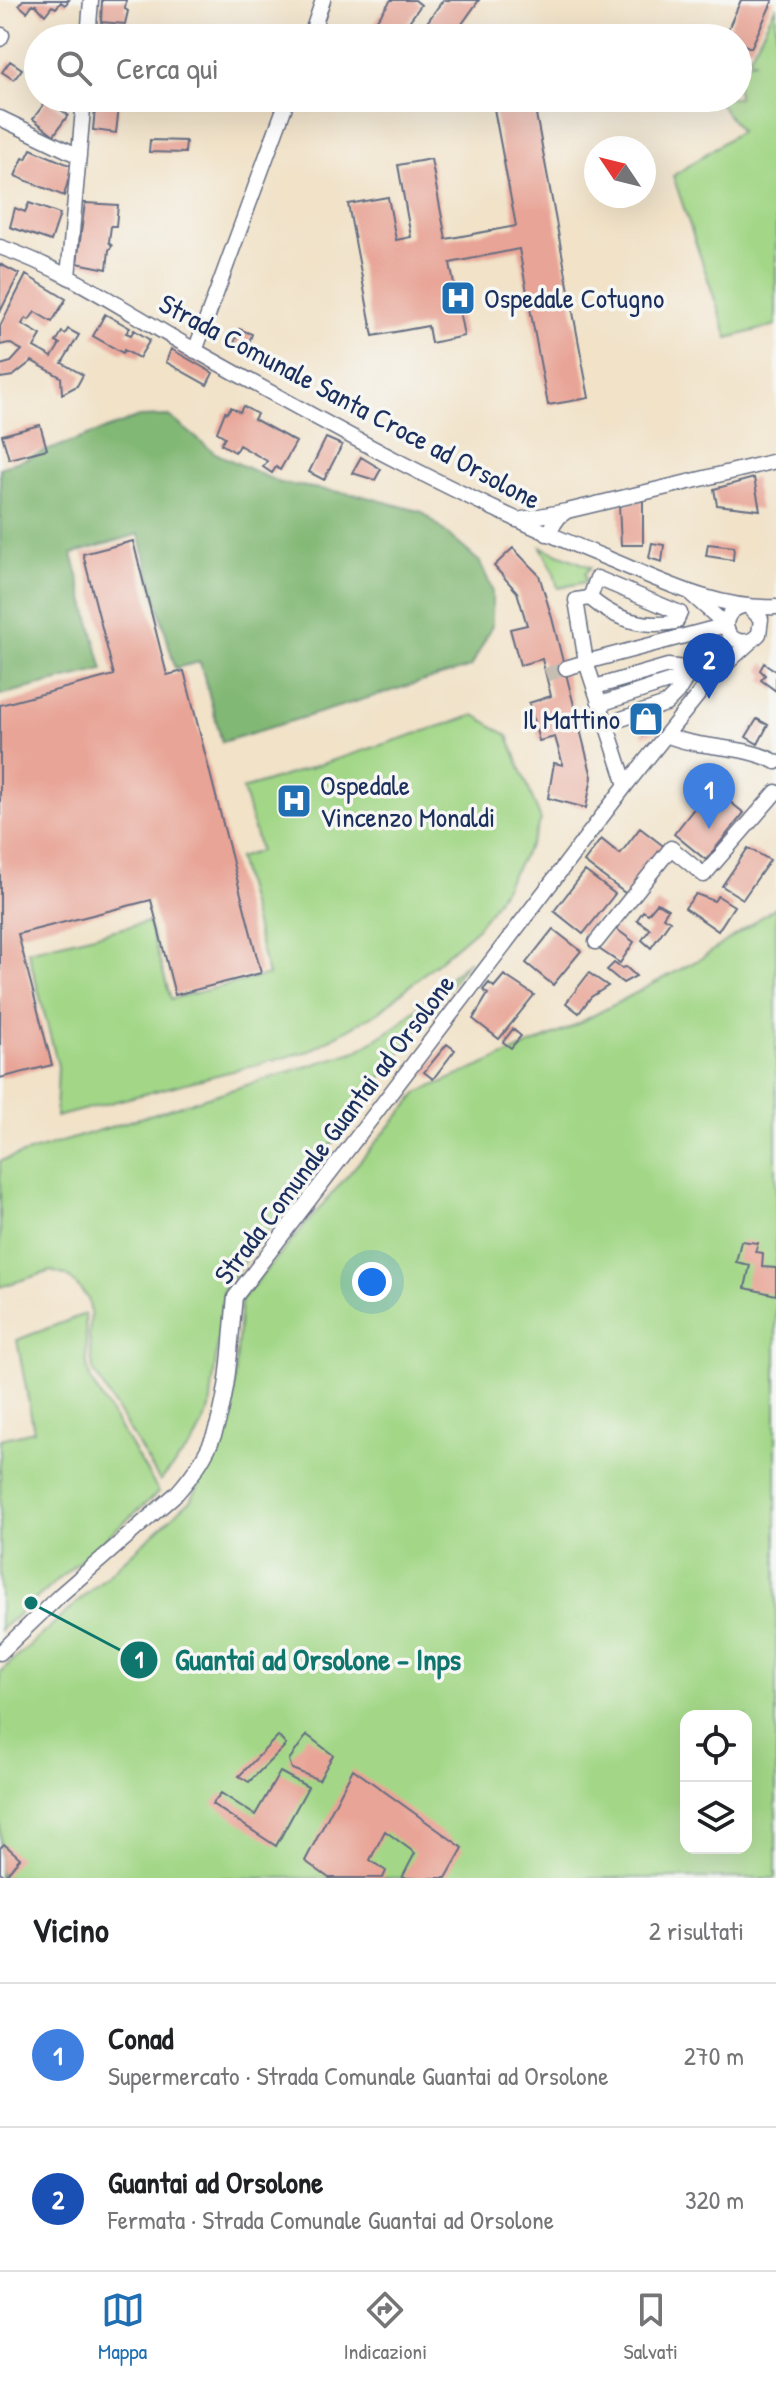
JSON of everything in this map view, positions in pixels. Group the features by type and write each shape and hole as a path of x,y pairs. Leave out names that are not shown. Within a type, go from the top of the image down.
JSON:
{"street":[{"path":"89,24 91,0"},
{"path":"315,24 323,0"},
{"path":"68,277 83,112"},
{"path":"195,351 283,112"},
{"path":"0,118 79,156"},
{"name":"Strada Comunale Santa Croce ad Orsolone","path":"0,247 41,262 396,462 516,521 681,588 746,607 776,607"},
{"path":"516,521 776,461"},
{"path":"547,534 567,511"},
{"path":"597,578 680,613 676,622 642,625 600,607 590,598 597,578"},
{"name":"Strada Comunale Santa Croce ad Orsolone","path":"681,588 726,628"},
{"path":"590,598 576,600 586,662 626,785"},
{"path":"746,607 755,610 761,619 756,637 738,642 726,628 730,612 746,607"},
{"name":"Strada Comunale Guantai ad Orsolone","path":"0,1653 193,1475 215,1434 224,1392 235,1297 626,785 714,675 756,637 776,624"},
{"path":"566,668 726,628"},
{"name":"Strada Comunale Guantai ad Orsolone","path":"714,675 723,650 726,628"},
{"path":"600,704 690,672 723,650"},
{"path":"595,687 668,666 690,672"},
{"path":"606,724 666,704 690,672"},
{"path":"666,735 685,743 761,754 776,762"},
{"path":"596,942 671,848 704,875 776,792"}],"green space":[{"path":"776,6 776,325 728,338 673,176 740,131 726,112 752,112 752,52"},
{"path":"169,416 215,453 280,483 359,495 422,512 480,562 492,589 492,626 471,667 222,742 200,662 175,668 139,534 72,554 103,670 0,695 0,468 139,417"},
{"path":"541,547 591,567 585,573 586,582 558,588"},
{"path":"475,715 508,736 541,820 531,843 492,908 474,931 380,1011 309,1051 56,1117 58,1066 28,951 148,922 171,999 268,975 238,858 260,851 243,789"},
{"path":"776,907 776,1878 0,1878 0,1672 192,1499 232,1418 241,1300 419,1092 568,1029 702,958"},
{"path":"469,960 224,1289 210,1409 194,1442 160,1481 93,1370 88,1298 68,1276 51,1271 0,1287 0,1161 357,1051 397,1026"},
{"path":"85,1314 87,1365 91,1381 159,1492 0,1630 0,1439 34,1431 17,1340"}],"building":[{"path":"23,0 69,0 65,5 61,2 56,8 52,6 45,15 36,5 32,5 27,12 19,5"},
{"path":"102,0 126,0 125,9 128,11 125,24 101,22"},
{"path":"391,0 415,0 421,5 407,24 374,24"},
{"path":"443,0 479,0 462,24 426,24"},
{"path":"741,0 773,0 752,46 752,24 730,24"},
{"path":"10,61 22,69 14,80 2,72"},
{"path":"38,112 64,112 68,115 54,135 33,119"},
{"path":"95,112 118,112 116,133 93,130"},
{"path":"495,112 536,112 589,398 548,405 519,249 450,263 464,336 431,343 428,326 373,336 348,204 388,197 396,240 411,237 398,165 431,159 446,239 516,226"},
{"path":"150,140 186,141 185,153 149,152"},
{"path":"31,149 72,166 64,196 15,176"},
{"path":"29,203 60,214 51,241 10,227 15,208 25,212"},
{"path":"85,203 118,205 116,226 111,226 109,242 112,246 107,269 77,263"},
{"path":"0,264 19,274 0,312"},
{"path":"26,275 66,299 52,322 35,312 22,324 41,335 34,347 52,357 60,344 56,342 62,332 65,334 68,329 79,335 62,363 83,375 77,386 62,394 61,377 32,361 13,376 0,378 0,365 11,362 22,350 9,343 0,345 0,326"},
{"path":"105,314 130,328 126,333 131,335 134,330 150,340 139,358 93,336"},
{"path":"239,329 252,334 247,348 234,344"},
{"path":"171,349 213,373 207,385 166,362"},
{"path":"243,406 257,414 254,419 296,442 280,470 276,467 272,473 263,467 267,461 239,445 235,452 221,444 225,437 217,432 225,412 231,407 240,412"},
{"path":"40,425 47,449 9,459 2,435"},
{"path":"326,438 342,445 324,480 309,472"},
{"path":"361,457 381,469 375,480 352,473"},
{"path":"754,478 760,510 717,505 714,489"},
{"path":"643,500 643,545 621,545 619,505"},
{"path":"133,541 167,675 184,671 261,973 175,995 151,900 18,934 52,1065 0,1078 0,705 114,675 83,554"},
{"path":"652,543 664,545 662,562 649,558"},
{"path":"708,544 734,547 733,560 706,556"},
{"path":"513,548 539,575 552,618 592,777 586,808 548,798 554,763 563,765 555,737 539,741 529,703 551,696 542,659 520,665 510,629 527,625 517,592 494,566"},
{"path":"764,663 776,671 776,691 761,680 765,675 760,670"},
{"path":"654,717 658,732 643,736 639,721"},
{"path":"757,719 768,725 758,744 746,737"},
{"path":"711,787 744,813 706,860 674,834"},
{"path":"640,828 666,848 629,896 584,862 601,839 620,854"},
{"path":"748,848 770,860 743,899 722,886"},
{"path":"585,871 615,894 583,934 554,911"},
{"path":"696,894 714,901 718,896 734,906 718,931 685,908"},
{"path":"657,903 668,909 663,917 670,921 651,948 642,940 650,929 637,920 643,911 648,914"},
{"path":"615,928 634,942 620,963 599,949"},
{"path":"553,929 581,951 553,985 526,963"},
{"path":"614,963 621,968 626,967 636,976 623,983 607,970"},
{"path":"589,973 608,986 591,997 579,1013 566,1003"},
{"path":"504,975 534,995 499,1039 473,1019 488,994 483,990 489,983 494,987"},
{"path":"513,1029 521,1036 511,1048 503,1042"},
{"path":"447,1044 455,1050 433,1079 424,1072"},
{"path":"741,1241 758,1243 755,1252 763,1253 762,1267 776,1268 776,1295 745,1288 750,1265 736,1262"},
{"path":"307,1735 333,1755 319,1780 292,1769 289,1760"},
{"path":"278,1736 286,1745 249,1782 239,1776"},
{"path":"353,1769 463,1848 446,1878 402,1878 415,1853 385,1831 370,1860 386,1871 383,1878 329,1878 305,1861"},
{"path":"280,1772 308,1787 276,1846 212,1804 221,1793 255,1815"},
{"path":"4,1844 20,1858 5,1876 0,1872 0,1848"}],"tunnel":[{"path":"546,675 566,668"}],"place":[{"name":"Ospedale Cotugno","path":"458,298"},
{"name":"Guantai ad Orsolone","path":"709,699"},
{"name":"Il Mattino","path":"646,719"},
{"name":"Ospedale Vincenzo Monaldi","path":"294,801"},
{"name":"Conad","path":"709,829"},
{"name":"Guantai ad Orsolone - Inps","path":"31,1603"}]}
